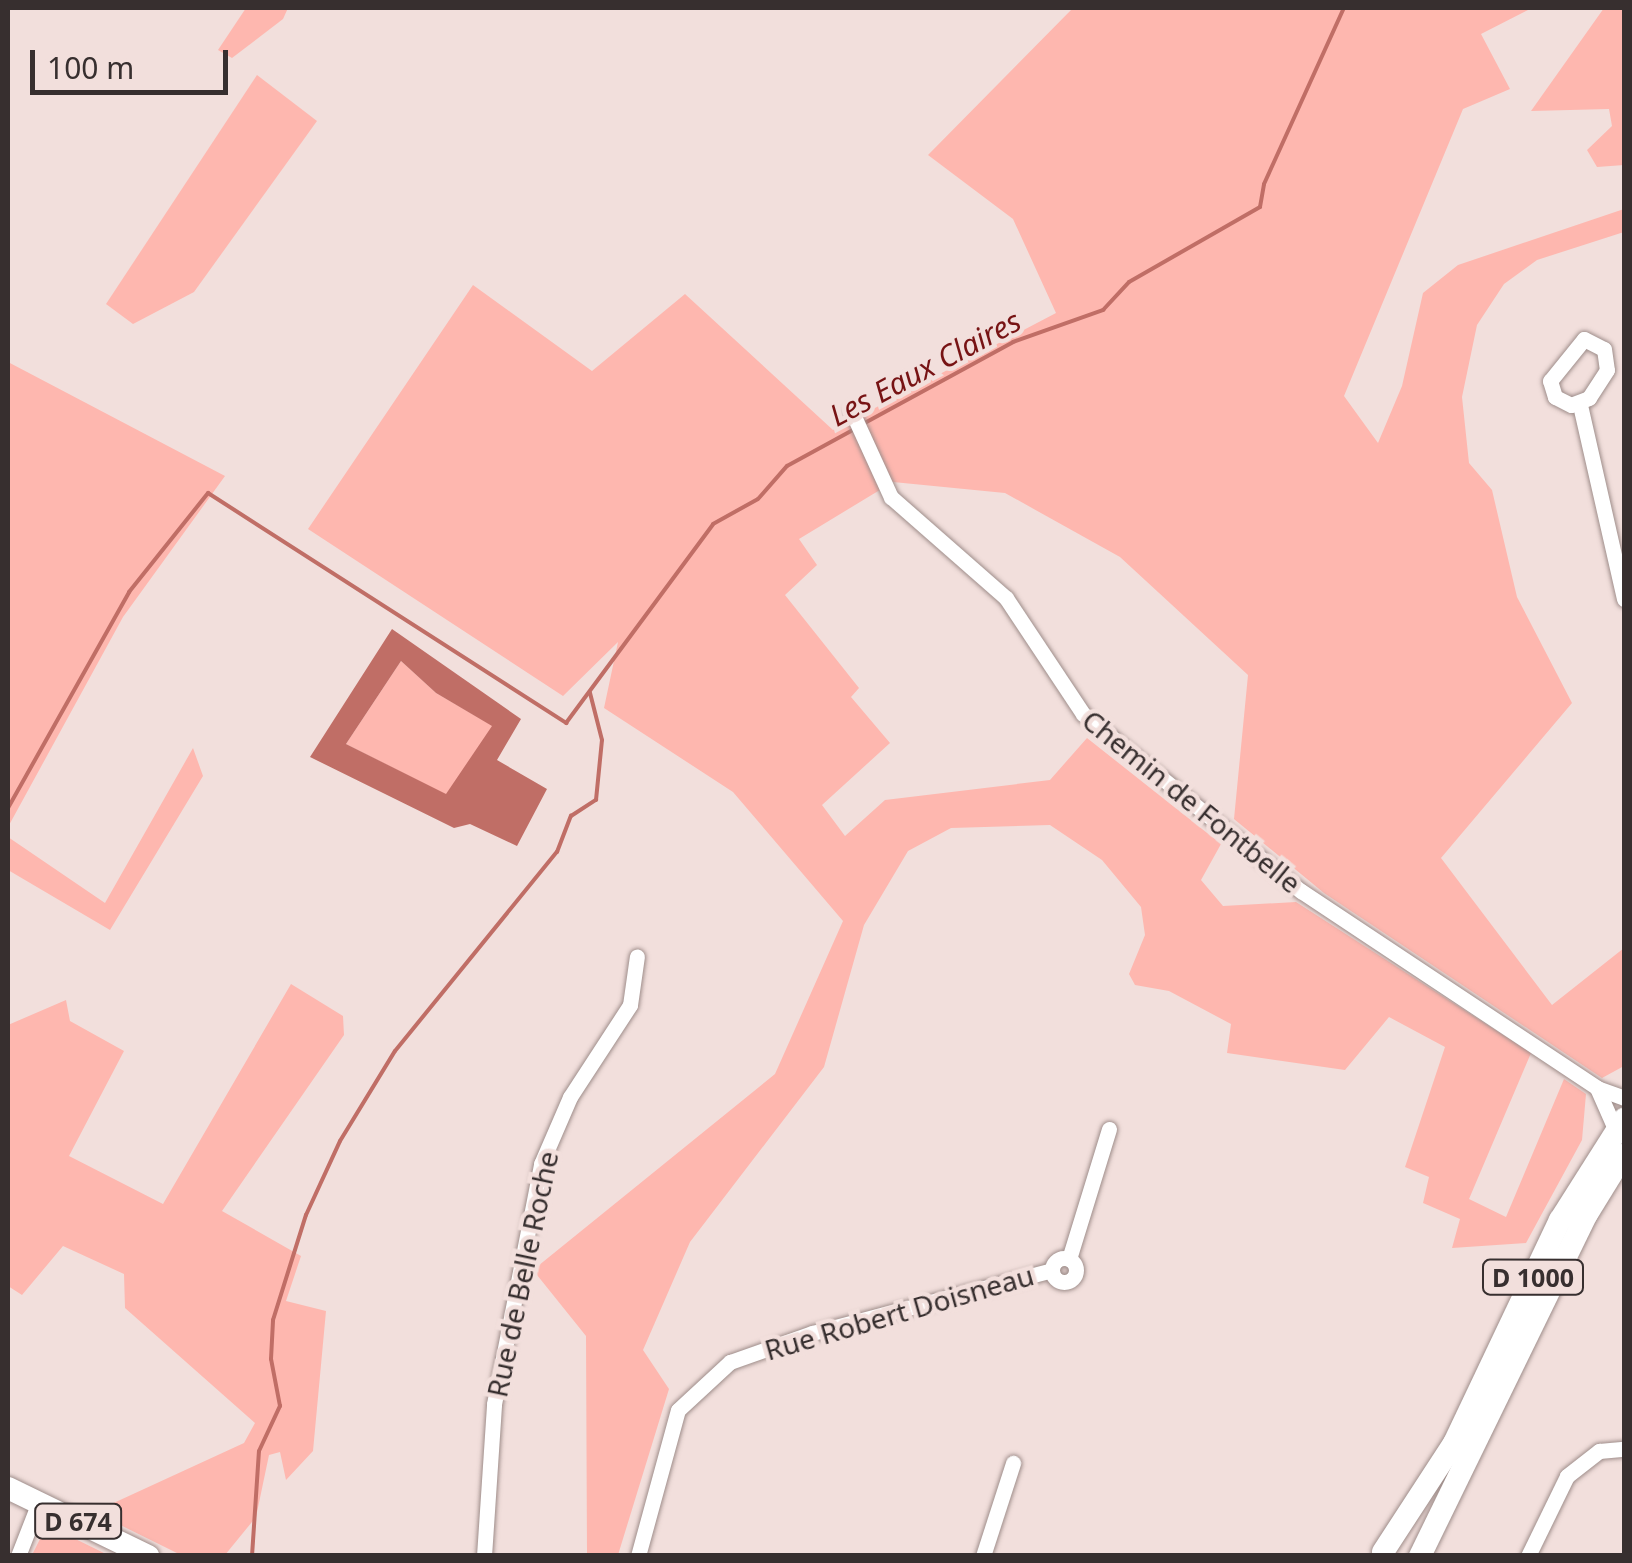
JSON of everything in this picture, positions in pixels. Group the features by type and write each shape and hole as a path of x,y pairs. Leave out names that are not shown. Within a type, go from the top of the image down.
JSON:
{"main road":[{"name":"D 1000","path":"1388,1554 1454,1442 1560,1220 1620,1125"},
{"name":"D 1000","path":"1420,1556 1587,1214 1624,1154"},
{"name":"D 674","path":"8,1488 148,1556"}],"street":[{"path":"1580,406 1624,599"},
{"name":"Chemin de Fontbelle","path":"853,416 891,497 1006,598 1083,714 1301,891 1597,1088 1624,1098"},
{"name":"Rue de Belle Roche","path":"484,1556 500,1365 541,1164 570,1097 630,1005 637,956"},
{"path":"1597,1088 1620,1125"},
{"name":"Rue Robert Doisneau","path":"638,1556 678,1410 730,1362 812,1333 1052,1270 1057,1260 1068,1260 1108,1129"},
{"path":"1531,1555 1567,1476 1599,1451 1624,1449"},
{"path":"983,1556 1014,1463"},
{"path":"18,1556 40,1502"}],"shaded area":[{"path":"246,8 288,8 283,19 232,58 218,50"},
{"path":"1073,8 1532,8 1481,34 1510,89 1463,109 1344,396 1378,443 1402,386 1423,293 1458,265 1624,209 1624,232 1537,260 1504,284 1477,325 1462,397 1469,463 1492,490 1517,597 1572,703 1441,858 1552,1005 1624,948 1624,1066 1602,1078 1324,893 1234,819 1248,675 1120,557 1005,493 893,482 799,539 817,565 785,595 859,688 851,697 890,743 822,805 845,836 885,800 1050,780 1087,738 1221,844 1201,880 1223,906 1296,902 1531,1053 1469,1199 1506,1217 1564,1079 1586,1094 1582,1140 1526,1243 1452,1248 1460,1219 1423,1203 1429,1177 1405,1167 1445,1047 1389,1017 1345,1070 1227,1053 1231,1024 1169,991 1135,985 1129,974 1145,935 1141,907 1102,860 1050,825 951,828 908,851 864,925 824,1067 690,1242 643,1350 669,1389 618,1555 587,1555 586,1336 533,1270 775,1074 843,921 733,792 604,708 618,642 563,696 308,529 473,285 592,371 685,294 833,430 1056,313 1013,219 928,155"},
{"path":"1604,8 1624,8 1624,165 1597,167 1587,150 1612,126 1609,109 1531,111"},
{"path":"257,75 317,121 194,292 133,324 106,304"},
{"path":"8,362 225,476 123,617 8,827"},
{"path":"392,629 521,719 497,760 547,789 517,846 470,824 454,828 310,757","holes":["401,661 436,693 492,726 446,794 346,744"]},
{"path":"401,661 436,693 493,726 446,795 346,744"},
{"path":"193,748 203,776 110,930 8,870 8,837 105,903"},
{"path":"291,984 343,1016 344,1035 222,1211 301,1256 286,1301 326,1311 313,1451 286,1480 280,1452 269,1455 256,1517 225,1555 181,1555 94,1512 244,1443 255,1423 125,1308 124,1274 63,1246 22,1295 8,1286 8,1025 66,1000 70,1021 124,1051 69,1156 163,1204"},
{"path":"47,1525 108,1555 32,1555"}],"waterway":[{"name":"Les Eaux Claires","path":"861,425 1013,342 1103,310 1129,282 1260,207 1264,184 1344,8"},
{"name":"Les Eaux Claires","path":"8,808 129,592 208,493 566,723 713,524 758,499 787,466 853,430"},
{"name":"Les Eaux Claires","path":"252,1556 259,1451 280,1406 271,1359 273,1320 306,1215 340,1141 395,1051 557,852 571,816 596,800 602,740 590,693"}]}
